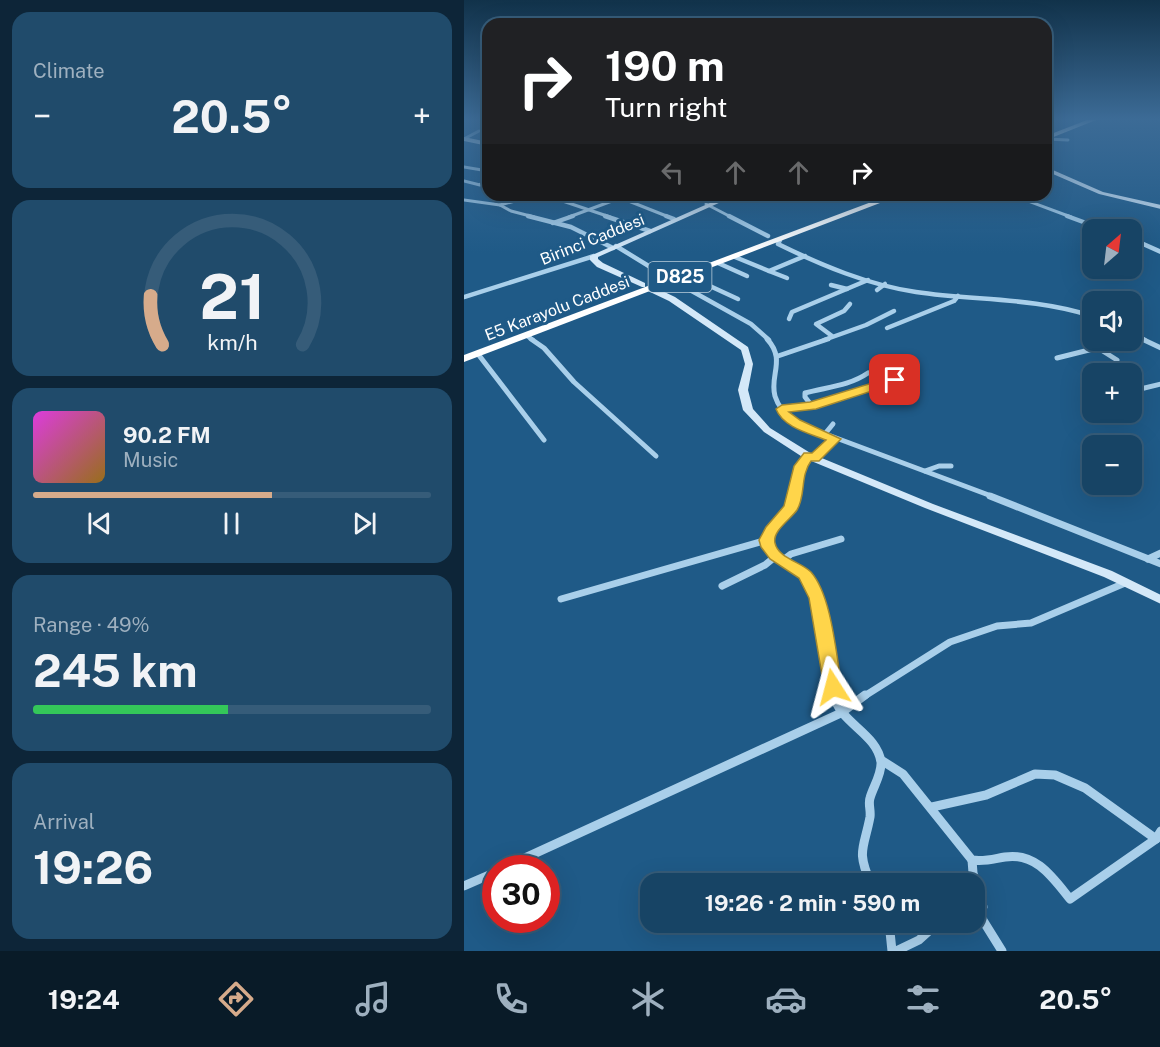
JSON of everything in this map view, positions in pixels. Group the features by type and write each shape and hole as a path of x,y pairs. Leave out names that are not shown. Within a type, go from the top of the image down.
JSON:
{"highway":[{"name":"E5 Karayolu Caddesi","path":"669,278 686,275 735,257 867,201"},
{"name":"E5 Karayolu Caddesi","path":"464,360 669,278 881,201"},
{"name":"E5 Karayolu Caddesi","path":"464,352 646,287"}],"street":[{"path":"464,167 482,172"},
{"path":"1052,172 1101,193 1160,207"},
{"path":"464,181 480,185 482,182"},
{"path":"464,200 500,205 511,211 571,227 614,247 669,278 683,289 733,313 772,343 778,356 772,391 785,416 796,423 925,471 1160,564"},
{"path":"500,205 515,201"},
{"path":"561,201 650,231"},
{"path":"553,223 608,201"},
{"path":"632,201 674,219"},
{"name":"Birinci Caddesi","path":"464,297 500,284 572,265 707,204 719,201"},
{"path":"1029,201 1082,220"},
{"path":"707,204 805,256 913,292 1048,304 1082,313"},
{"path":"1142,243 1160,252"},
{"path":"1153,248 1160,247"},
{"path":"594,256 594,260 600,265 672,299 745,349 749,364 743,390 748,410 767,430 811,457 1126,583 1160,600"},
{"path":"769,271 805,256"},
{"path":"735,257 787,278"},
{"path":"718,263 747,276"},
{"path":"686,275 738,299"},
{"path":"789,319 792,312 869,279"},
{"path":"877,290 886,284"},
{"path":"831,285 848,289"},
{"path":"887,328 954,301 958,296"},
{"path":"832,336 816,324 844,311 850,304"},
{"path":"778,356 832,336 846,334 894,311"},
{"path":"527,336 544,348 574,382 656,456"},
{"path":"1142,339 1160,348"},
{"path":"1057,358 1086,351"},
{"path":"1102,351 1116,360"},
{"path":"478,354 544,440"},
{"path":"812,406 805,397 805,393 833,385 850,384 868,374"},
{"path":"782,409 812,406 907,375"},
{"path":"1142,388 1160,384"},
{"path":"824,435 833,424"},
{"path":"834,439 801,466 796,482 795,499 791,508 771,530 767,540 768,547 779,558 805,575 817,598 836,707 866,734 881,760 903,774 932,807 972,860 973,873"},
{"path":"925,471 939,466 951,466"},
{"path":"722,586 779,558 841,539"},
{"path":"561,599 767,540"},
{"path":"1147,559 1160,554"},
{"path":"531,855 841,713 880,684 950,642 989,628 1031,623 1126,583"},
{"path":"866,873 862,864 862,841 870,815 869,801 881,769 881,760"},
{"path":"932,807 985,795 1028,776 1041,773 1054,774 1074,781 1158,835 1070,899 1038,862 1008,856 988,862 972,860"},
{"path":"464,886 482,878"},
{"path":"985,926 1002,951"},
{"path":"891,933 894,951 919,940 927,933"}],"route":[{"path":"833,687 817,598 805,575 790,563 776,556 768,547 767,540 771,530 791,508 795,499 796,482 801,466 808,456 814,458 834,439 796,423 785,416 782,409 812,406 895,380"}]}
